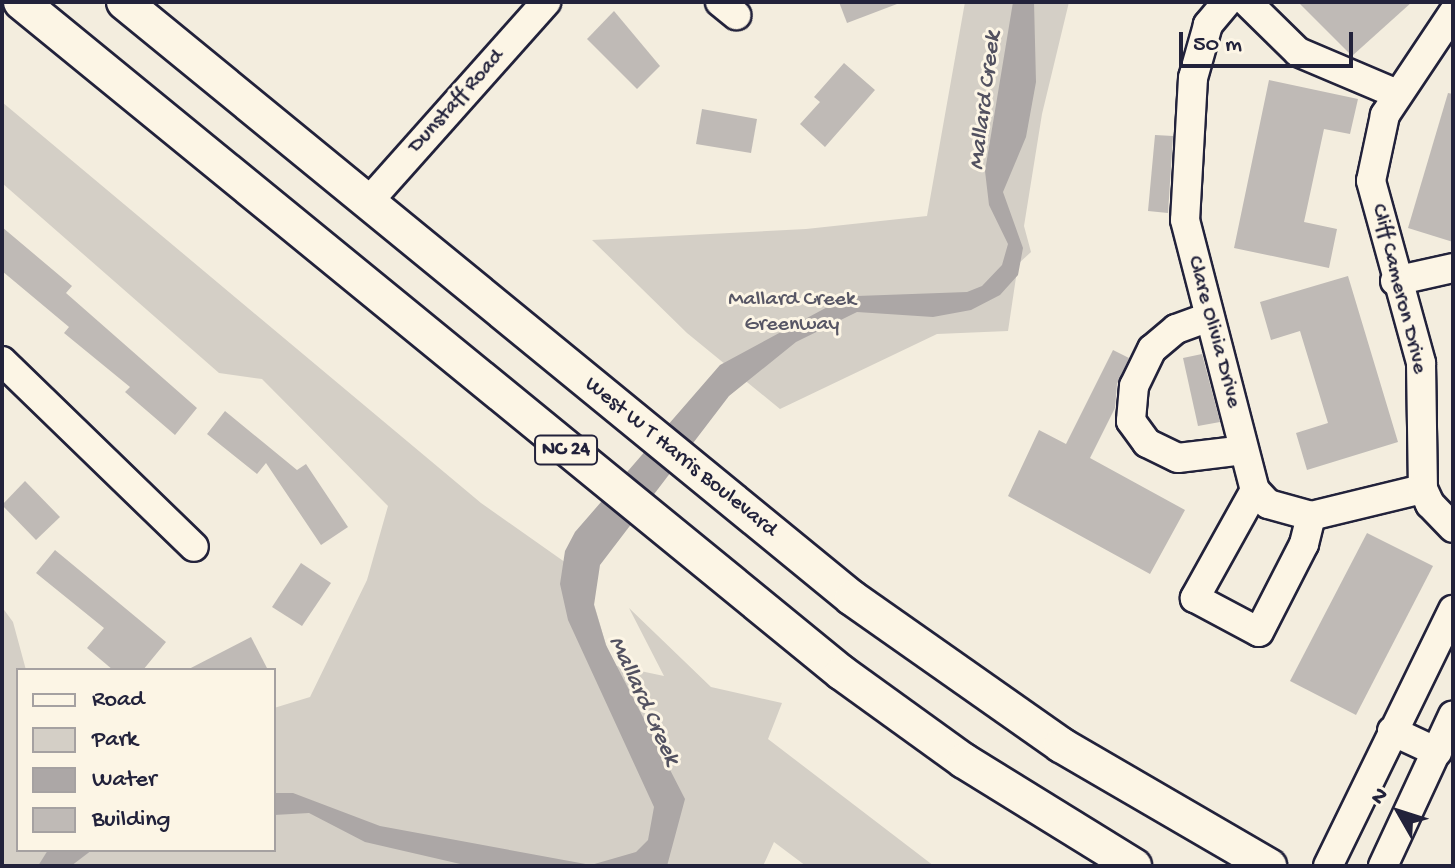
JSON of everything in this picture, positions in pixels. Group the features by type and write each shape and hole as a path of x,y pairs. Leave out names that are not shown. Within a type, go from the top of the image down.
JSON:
{"main road":[{"name":"NC 24","path":"21,2 842,673 964,761 1134,866"},
{"name":"West W T Harris Boulevard","path":"124,2 852,598 1061,745 1269,866"}],"street":[{"name":"Dunstaff Road","path":"368,202 546,2"},
{"name":"Clare Olivia Drive","path":"1227,2 1208,25 1193,78 1185,220 1255,490"},
{"path":"1247,2 1298,52 1397,94"},
{"name":"Cliff Cameron Drive","path":"1423,489 1421,363 1395,281 1371,181 1385,115 1453,13"},
{"path":"1395,281 1453,268"},
{"path":"1209,317 1176,329 1152,349 1134,386 1131,421 1147,443 1178,458 1244,450"},
{"path":"2,361 194,547"},
{"path":"1311,516 1304,544 1259,632 1195,598 1255,490 1268,504 1311,516 1423,489 1430,504 1453,528"},
{"path":"1328,866 1453,610"},
{"path":"1383,866 1453,715"},
{"path":"1392,731 1437,752"}],"green space":[{"name":"Mallard Creek Greenway","path":"965,2 1069,2 1042,114 1024,226 1031,252 1018,264 1008,331 937,334 780,409 687,333 592,240 806,229 927,216"},
{"path":"2,102 481,503 586,577 612,665 664,676 629,608 711,687 782,703 768,739 934,866 806,866 774,842 763,866 2,866 2,607 13,622 25,668 16,668 16,852 276,852 276,707 310,697 367,580 388,506 262,379 219,373 2,183"}],"water":[{"path":"1013,2 1034,2 1036,82 1026,137 1003,192 1023,248 1018,275 1000,295 971,310 933,317 857,312 796,342 729,396 600,565 594,605 606,645 685,799 667,866 469,866 365,842 309,813 276,815 276,793 293,793 380,826 591,865 636,852 648,840 654,807 568,620 560,584 565,551 575,532 720,365 833,304 857,296 967,292 982,286 1002,265 1008,244 989,205 985,171"},
{"path":"47,852 89,852 71,866 38,866"}],"building":[{"path":"839,2 897,2 897,4 847,23"},
{"path":"1298,2 1412,2 1352,56"},
{"path":"614,11 660,66 637,89 587,39"},
{"path":"844,63 875,90 825,147 800,124 820,102 814,97"},
{"path":"1269,80 1358,99 1350,134 1324,129 1304,222 1337,229 1329,268 1234,248"},
{"path":"1448,93 1453,94 1453,242 1408,228"},
{"path":"702,109 757,119 751,153 696,144"},
{"path":"1155,135 1173,136 1168,213 1148,211"},
{"path":"2,227 72,286 66,293 197,408 175,435 125,392 130,387 64,333 69,327 2,271"},
{"path":"1348,276 1398,442 1307,470 1296,433 1328,423 1300,331 1271,340 1260,302"},
{"path":"1113,350 1129,358 1117,384 1115,408 1090,458 1185,510 1150,574 1008,496 1039,430 1066,444"},
{"path":"1202,354 1220,422 1198,426 1183,358"},
{"path":"225,411 297,470 306,464 348,527 321,545 266,463 257,474 207,434"},
{"path":"25,481 60,517 36,540 2,505"},
{"path":"1367,533 1433,566 1356,715 1290,681"},
{"path":"55,550 166,642 145,668 111,668 87,648 104,628 36,573"},
{"path":"301,563 331,583 302,626 272,607"},
{"path":"251,637 267,668 191,668"}],"water label":[{"name":"Mallard Creek","path":"986,101"},
{"name":"Mallard Creek","path":"643,701"}]}
